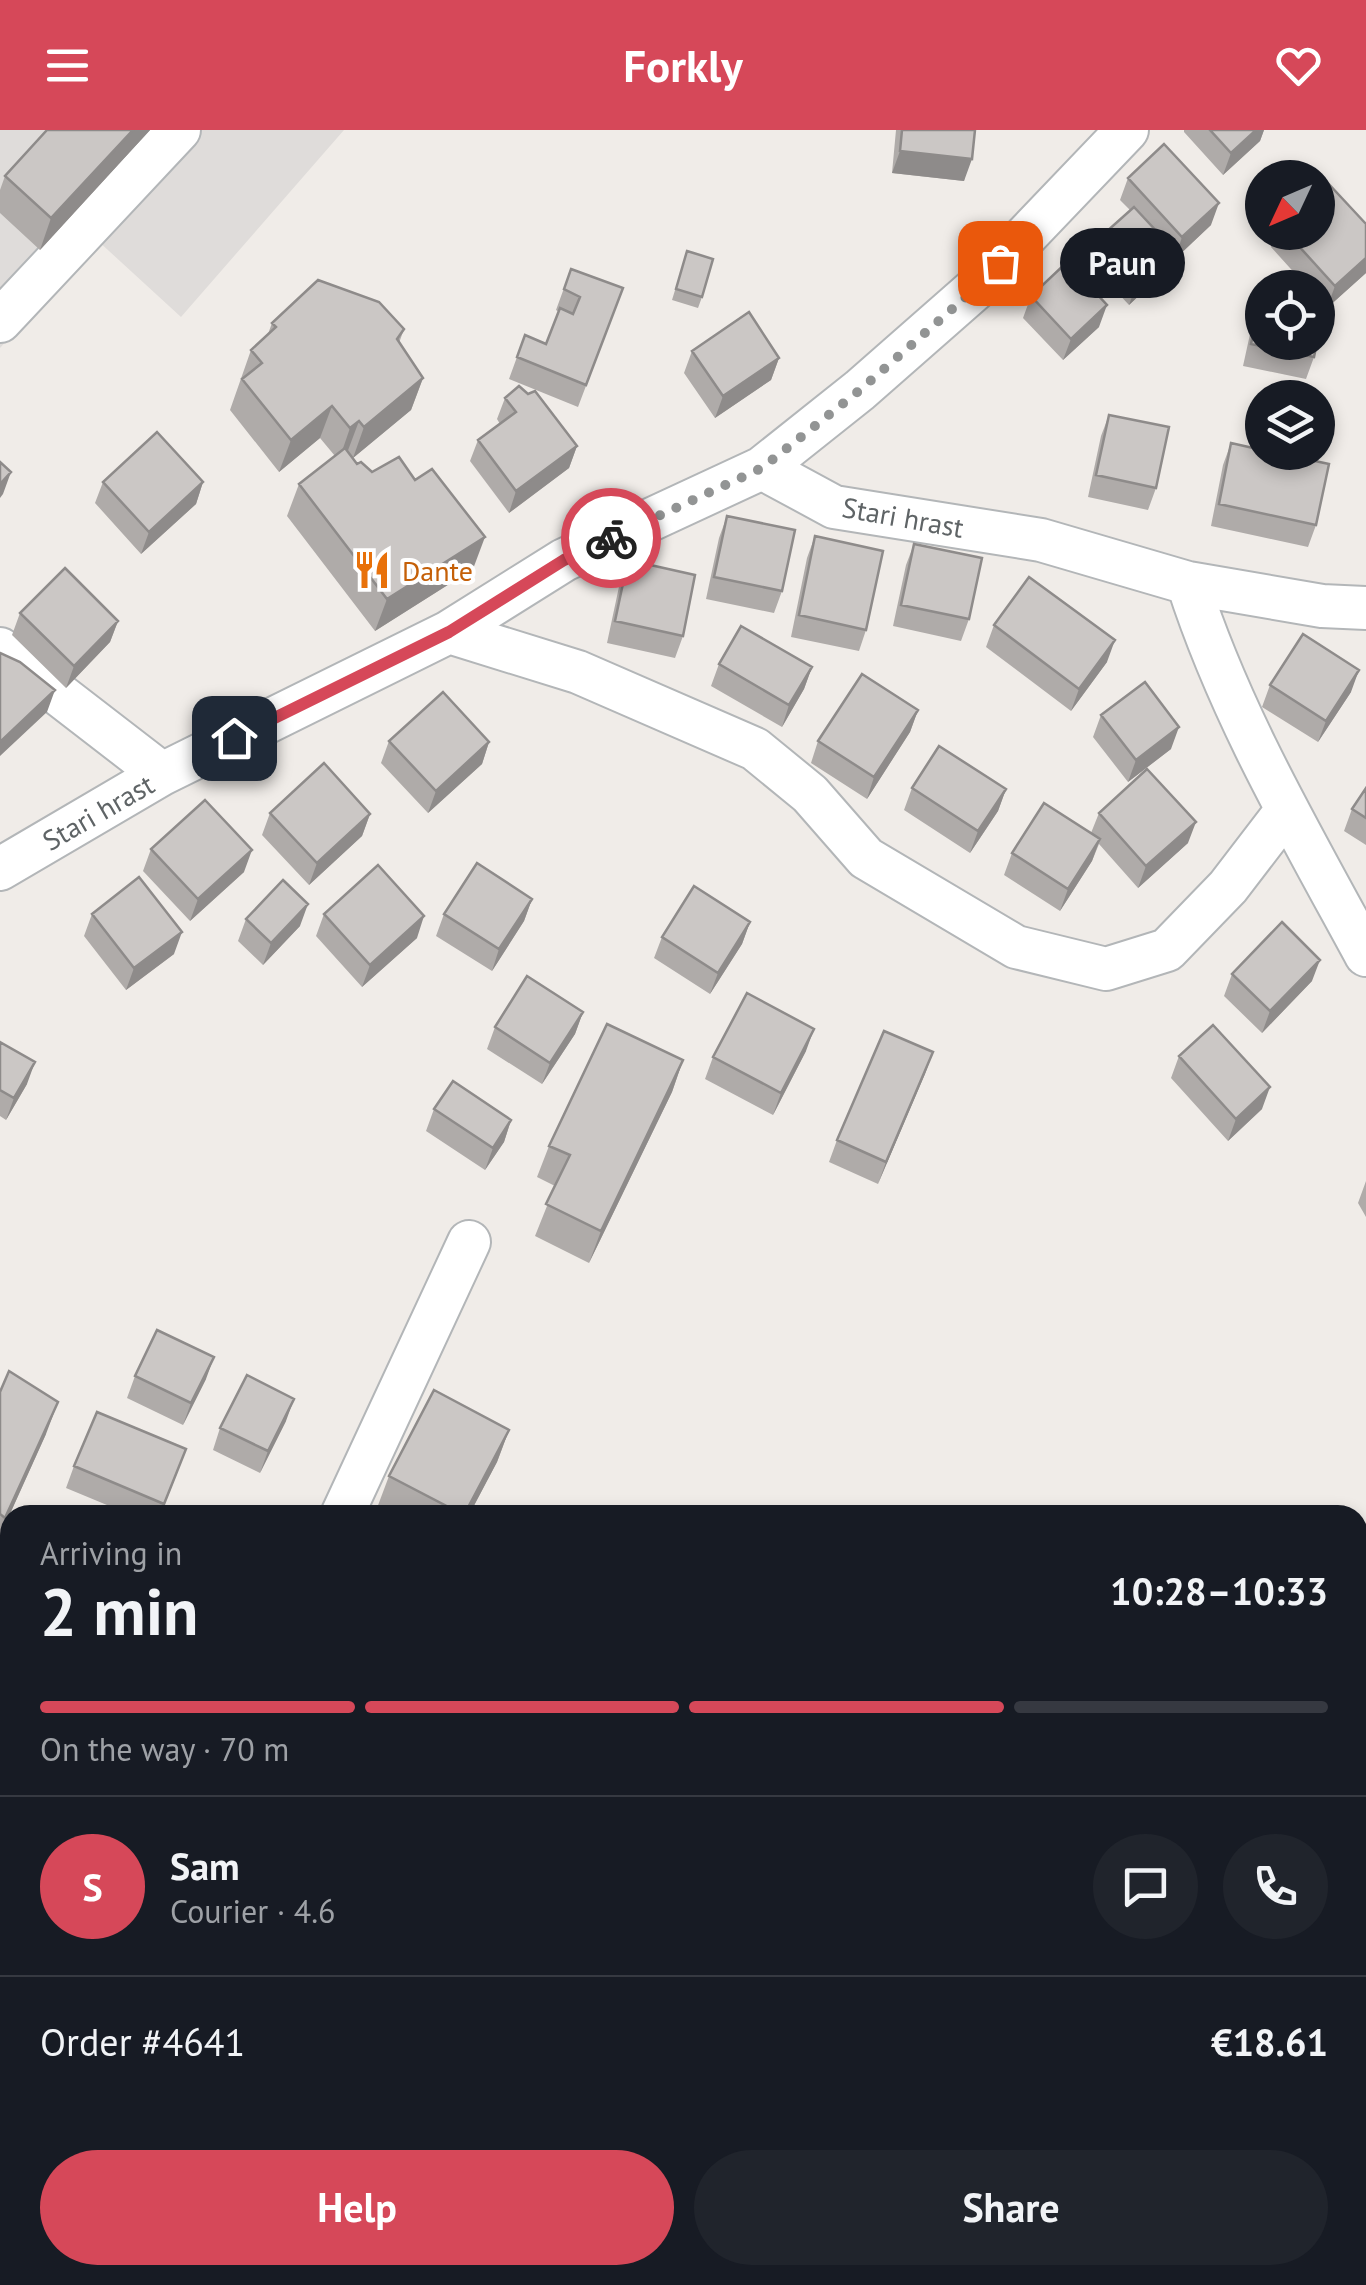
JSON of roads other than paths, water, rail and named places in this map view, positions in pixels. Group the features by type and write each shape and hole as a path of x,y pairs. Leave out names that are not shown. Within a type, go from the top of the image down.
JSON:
{"street":[{"path":"0,321 179,130"},
{"path":"762,468 860,390 975,289 1127,130"},
{"name":"Stari hrast","path":"0,870 162,774 449,632 564,560 762,468 834,507 1041,540 1188,583 1322,606 1366,608"},
{"path":"1188,583 1208,646 1287,810 1366,955"},
{"path":"449,632 578,672 755,749 810,794 866,858 1016,946 1106,970 1167,950 1228,887 1287,810"},
{"path":"0,649 162,774"},
{"path":"347,1505 469,1242"}],"place":[{"name":"Paun","path":"1000,263"},
{"name":"Dante","path":"372,570"}]}
